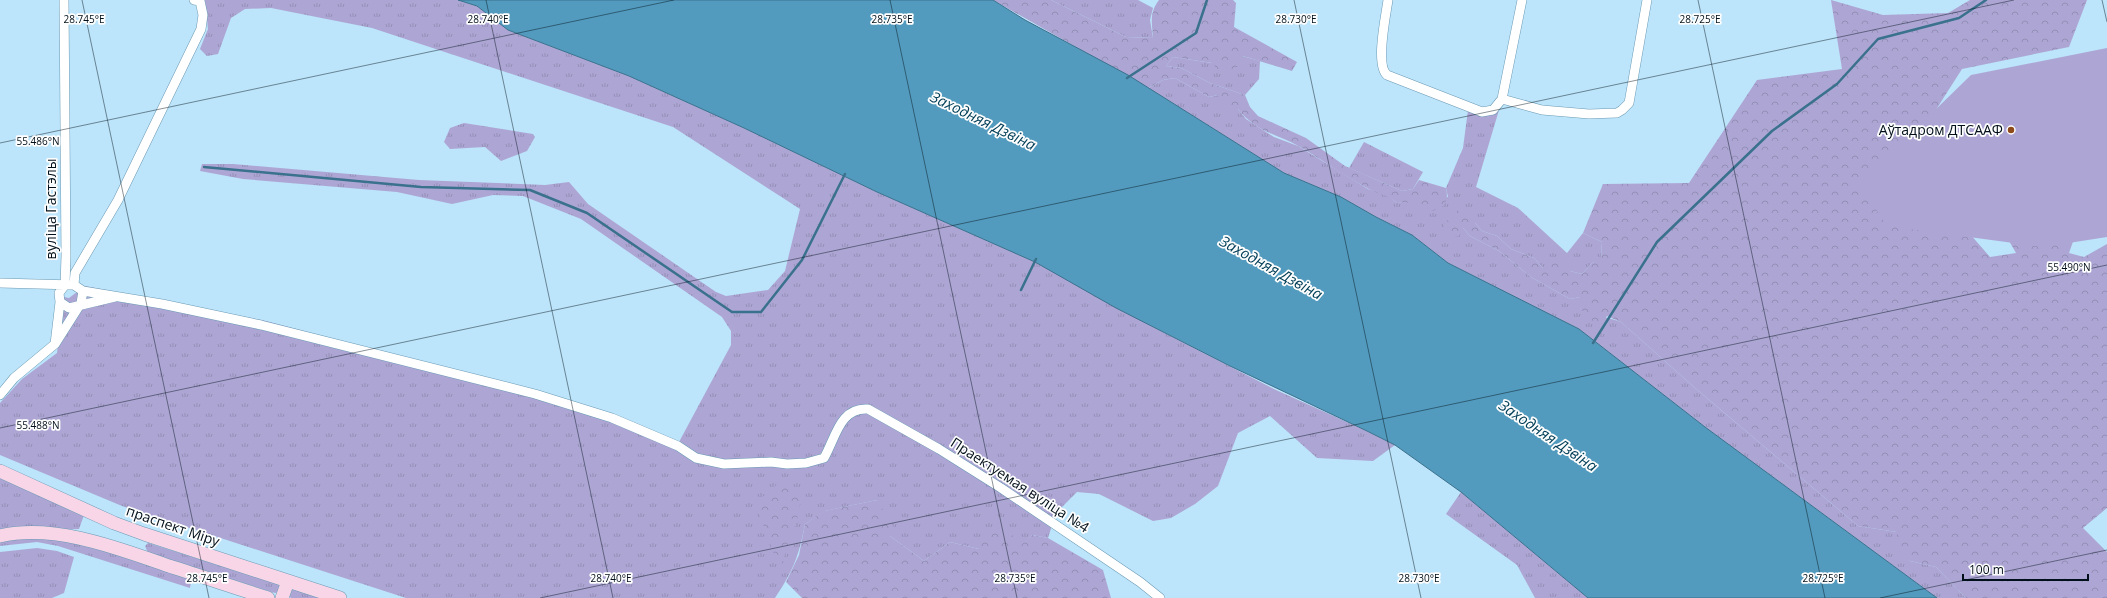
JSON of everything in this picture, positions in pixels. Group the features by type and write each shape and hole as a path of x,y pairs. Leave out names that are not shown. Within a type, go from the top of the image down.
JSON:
{"street":[{"name":"вуліца Гастэлы","path":"64,0 69,285"},
{"name":"вуліца Гастэлы","path":"55,344 60,302 59,293 69,285 118,200 201,29 203,15 200,1 194,0"},
{"path":"1388,0 1381,57 1384,72 1482,112 1493,110 1498,106 1502,98 1522,0"},
{"path":"1502,98 1542,110 1589,114 1617,113 1622,110 1631,97 1647,0"},
{"path":"0,283 69,285 83,291 116,297"},
{"path":"0,395 14,378 55,344 83,297 83,291"},
{"path":"60,302 69,308 116,297"},
{"name":"Праектуемая вуліца №4","path":"116,297 162,304 261,325 535,394 612,418 678,446 696,458 724,464 765,462 787,464 806,463 824,458 849,412 858,408 868,409 939,449 1002,488 1140,582 1160,598"},
{"name":"праспект Міру","path":"0,471 144,534 340,598"},
{"path":"0,536 12,533 38,532 59,534 137,555 268,598"},
{"path":"137,555 144,534"},
{"path":"282,598 288,581"}],"green space":[{"path":"203,0 458,0 477,6 508,30 629,76 744,128 877,192 1035,262 1153,327 1276,390 1395,445 1373,461 1317,458 1270,416 1238,433 1218,486 1195,504 1171,518 1153,521 1099,494 1077,492 1056,513 1048,538 1032,535 1019,548 979,549 950,542 924,561 890,536 877,500 825,511 805,524 794,563 775,598 406,598 122,506 0,455 0,403 22,379 57,353 64,297 69,298 85,286 266,321 451,370 679,442 731,345 731,331 722,317 581,219 523,196 493,195 452,204 397,192 243,179 200,171 202,164 233,164 419,180 545,185 569,182 588,204 716,292 726,296 768,290 785,271 800,209 673,127 372,28 271,8 245,9 231,18 218,54 207,56 200,49 208,29 205,1"},
{"path":"993,0 1051,0 1126,37 1153,38 1152,14 1159,0 1233,0 1236,3 1234,27 1297,62 1292,71 1243,56 1236,69 1220,73 1212,63 1173,57 1166,66 1181,68 1210,83 1245,95 1250,107 1258,116 1306,138 1345,166 1402,191 1413,189 1419,180 1446,188 1447,195 1444,205 1436,210 1418,211 1415,202 1397,203 1389,197 1358,183 1300,147 1259,128 1245,117 1238,109 1230,110 1221,104 1218,95 1209,97 1175,78 1163,80 1148,88"},
{"path":"1051,0 1138,0 1153,8 1150,20 1153,38 1126,37"},
{"path":"1831,0 1883,15 1948,13 1970,0 2087,0 2069,47 1962,69 1909,152 1963,226 1990,257 2016,253 1997,220 2075,236 2069,253 2084,257 2107,244 2107,508 2083,528 2107,552 2107,598 1966,598 1936,567 1910,561 1896,549 1897,532 1858,526 1694,387 1621,322 1607,316 1603,323 1596,325 1580,308 1580,297 1570,299 1531,277 1499,251 1470,236 1463,228 1459,236 1453,237 1444,230 1444,224 1460,208 1476,215 1475,223 1482,231 1497,236 1511,249 1534,258 1543,268 1559,260 1571,263 1570,271 1582,274 1592,263 1601,258 1602,242 1583,233 1603,184 1689,183 1757,80 1842,69"},
{"name":"Аўтадром ДТСААФ","path":"2107,48 2107,237 2043,247 1887,226 1859,184 1971,75"},
{"path":"1242,56 1260,61 1259,79 1245,95 1210,83 1181,68 1166,66 1173,57 1212,63"},
{"path":"1175,78 1209,97 1218,95 1238,109 1246,119 1274,137 1298,146 1368,189 1387,195 1397,203 1448,197 1446,188 1463,148 1468,110 1492,114 1499,110 1476,187 1518,208 1567,253 1583,233 1602,242 1601,259 1592,263 1582,274 1543,268 1534,258 1511,249 1497,236 1482,231 1475,223 1463,228 1470,236 1499,251 1531,277 1570,299 1580,297 1580,308 1584,311 1621,322 1694,387 1858,526 1897,532 1910,561 1936,567 1966,598 1937,598 1705,427 1579,329 1448,263 1412,235 1341,197 1284,173 1148,88 1163,80"},
{"path":"464,123 533,134 535,137 527,151 501,161 485,147 450,149 444,142 450,128"},
{"path":"1364,142 1423,172 1413,189 1402,191 1349,168"},
{"path":"0,477 84,515 79,529 0,532"},
{"path":"782,480 793,486 800,503 799,511 783,563 778,565 757,508 761,498"},
{"path":"1461,492 1588,598 1535,598 1517,565 1446,514"},
{"path":"877,500 893,526 890,536 924,561 950,542 979,549 990,528 1014,536 1019,547 1032,535 1048,538 1103,570 1111,598 802,598 786,582 799,555 805,524 824,511"},
{"path":"38,537 79,543 187,578 191,582 190,588 58,546 37,542 0,546 0,541"},
{"path":"148,543 278,584 280,587 278,592 275,593 148,553 145,546"},
{"path":"37,548 57,551 74,557 64,593 52,598 0,598 0,552"},
{"path":"291,589 323,598 291,598 289,596"}],"water":[{"name":"Заходняя Дзвіна","path":"458,0 993,0 1025,20 1128,75 1284,173 1341,197 1412,235 1448,263 1579,329 1705,427 1937,598 1588,598 1461,492 1395,445 1230,366 1116,308 1035,262 877,192 744,128 629,76 508,30 477,6"}],"waterway":[{"path":"1127,78 1196,33 1207,0"},
{"path":"1593,343 1657,242 1772,131 1837,84 1878,39 1959,18 1986,0"},
{"path":"204,167 421,187 530,190 587,213 732,312 761,312 802,260 845,174"},
{"path":"1021,290 1036,259"}],"place":[{"name":"Аўтадром ДТСААФ","path":"2011,130"}]}
